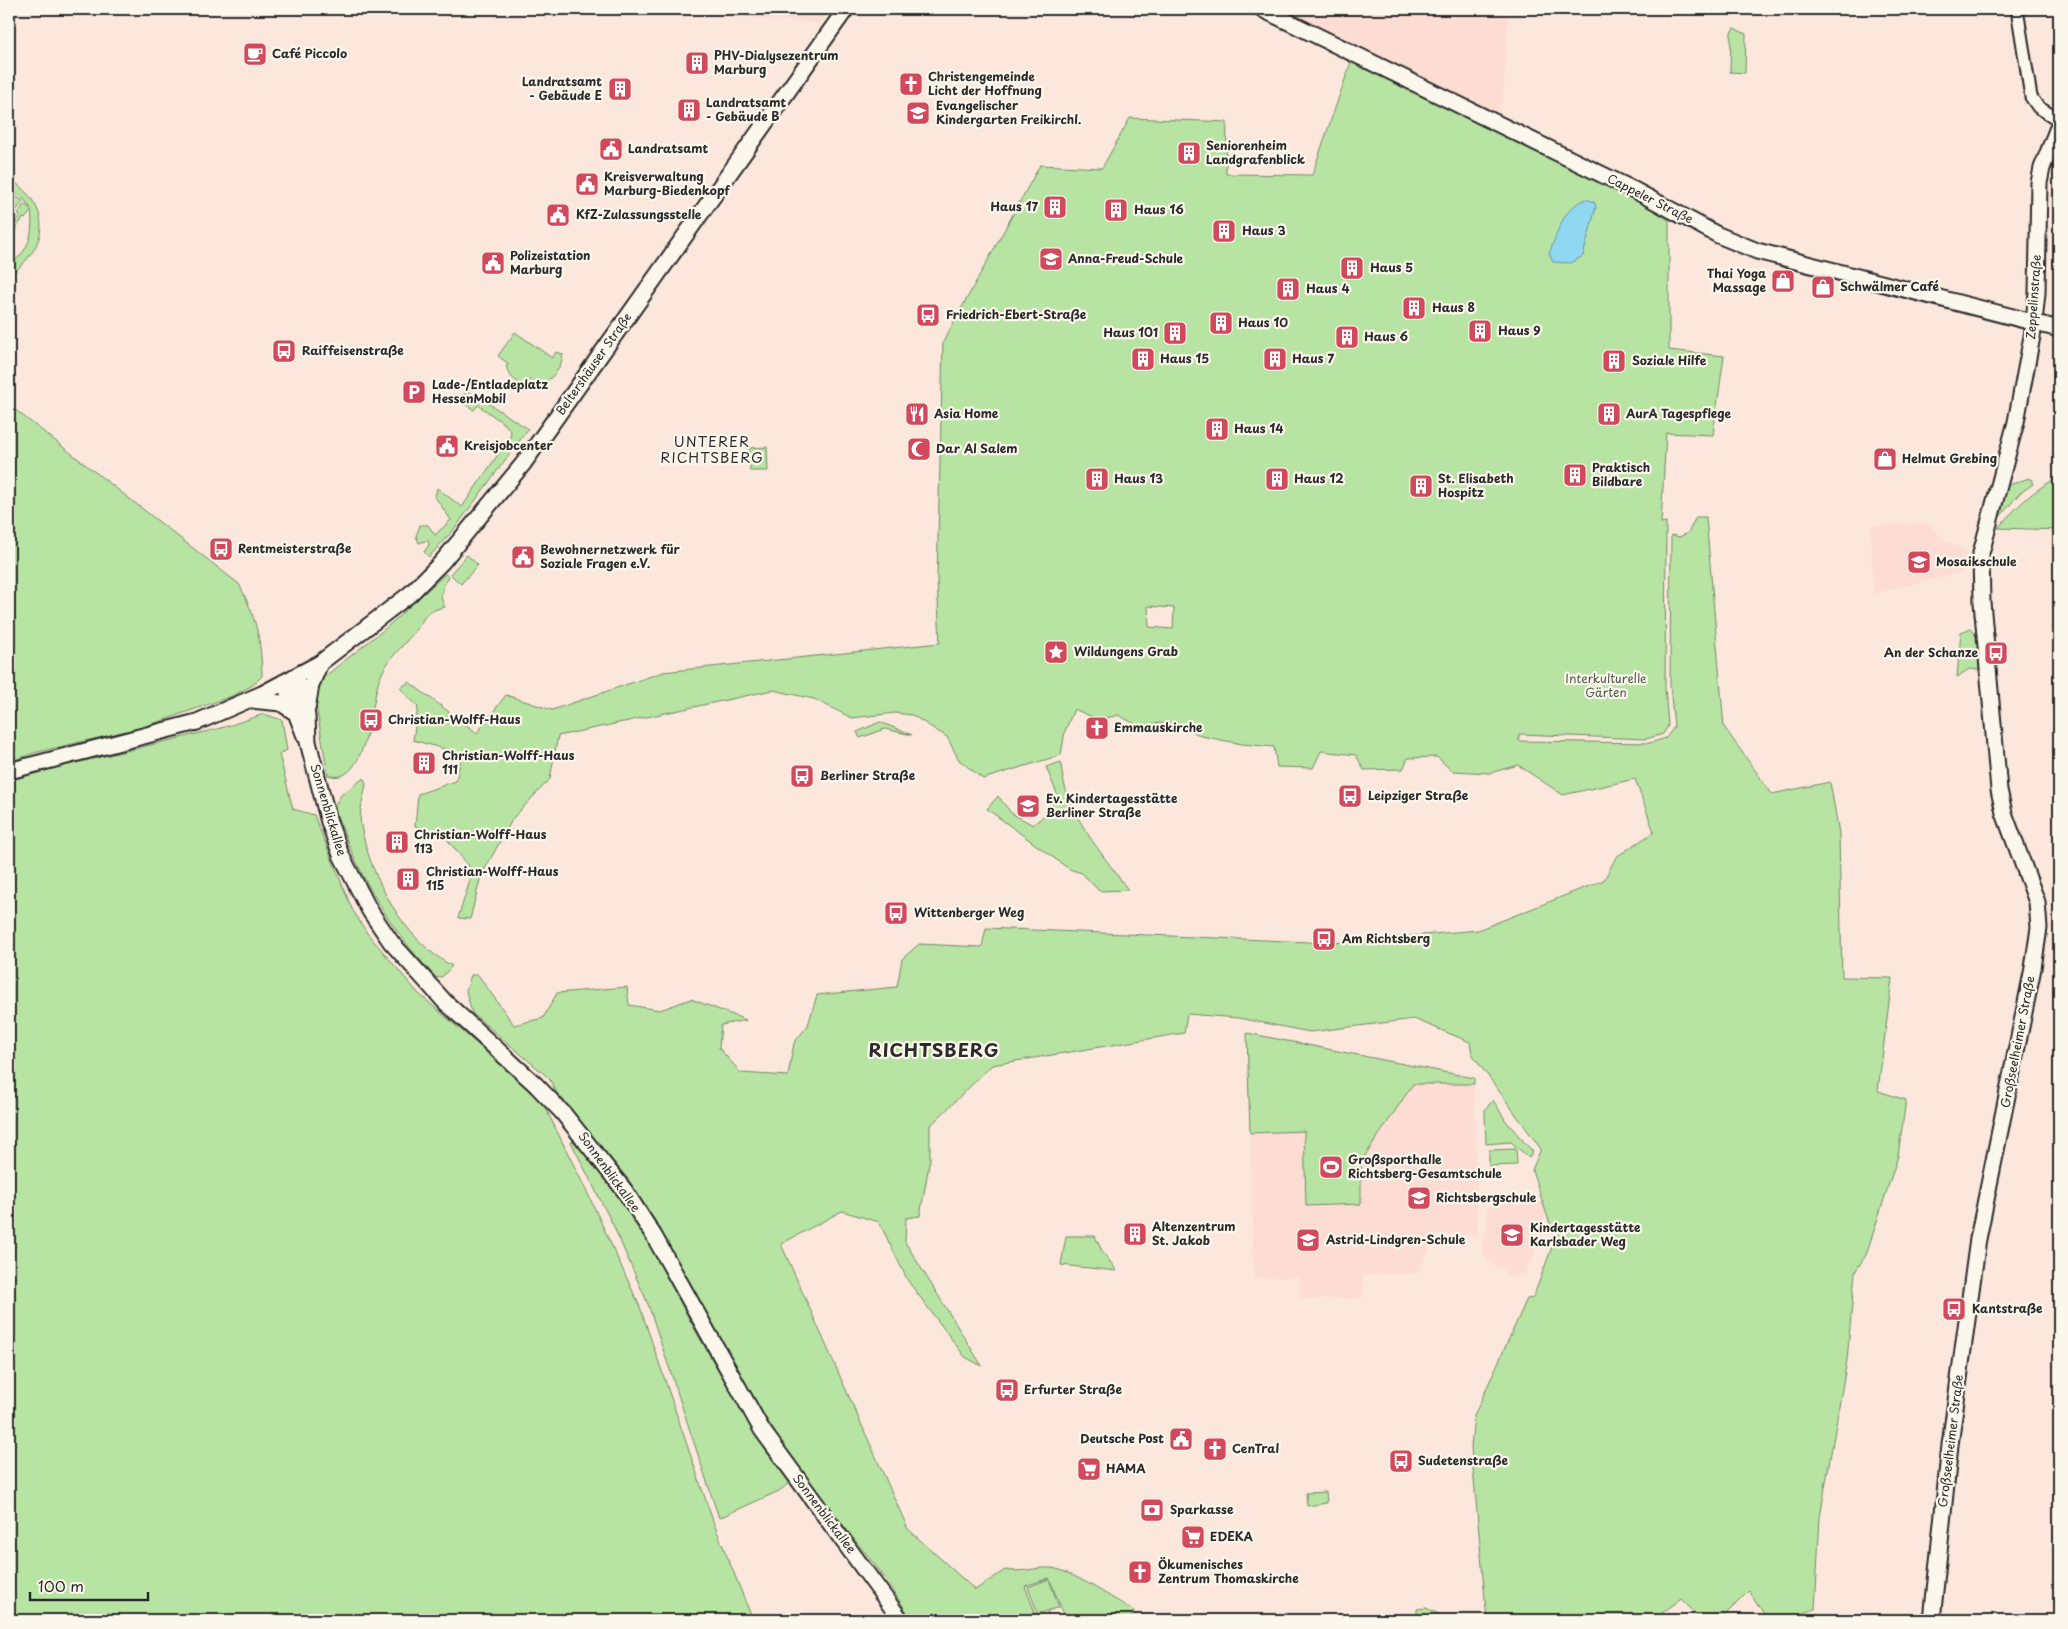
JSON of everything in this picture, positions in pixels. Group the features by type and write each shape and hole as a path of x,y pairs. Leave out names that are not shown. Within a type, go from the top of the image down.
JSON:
{"main road":[{"name":"Beltershäuser Straße","path":"9,771 197,722 250,700 320,662 410,594 442,562 523,464 846,9"},
{"name":"Cappeler Straße","path":"1262,9 1757,251 2059,329"},
{"name":"Zeppelinstraße","path":"2005,470 2018,412 2034,322 2039,183 2042,168 2059,125"},
{"name":"Großseelheimer Straße","path":"1932,1620 1949,1454 1978,1238 2033,968 2039,928 2037,902 2004,813 1999,790 1982,602 1980,553 2005,470"},
{"path":"250,700 274,702 300,714 320,662"},
{"name":"Sonnenblickallee","path":"289,679 308,742 320,791 341,854 370,912 391,942 419,974 473,1030 535,1084 584,1136 654,1236 762,1430 902,1620"}],"street":[{"path":"2017,9 2031,97 2038,107 2059,120"}],"shaded area":[{"path":"668,9 829,9 819,23 668,11"},
{"path":"1276,9 1508,9 1503,98 1496,117"},
{"name":"Mosaikschule","path":"1929,524 1944,540 1966,552 1965,571 1873,594 1871,526"},
{"path":"1413,1084 1474,1084 1478,1234 1437,1235 1417,1273 1363,1275 1363,1298 1300,1299 1300,1277 1254,1278 1250,1133 1304,1131 1306,1206 1361,1204 1361,1162"},
{"name":"Kindertagesstätte Karlsbader Weg","path":"1525,1196 1544,1203 1546,1215 1532,1261 1529,1261 1524,1275 1519,1274 1517,1278 1505,1274 1506,1270 1497,1267 1487,1260 1481,1244 1487,1228 1487,1207"},
{"path":"1811,1612 1830,1620 1789,1620"}],"green space":[{"path":"1734,28 1746,34 1745,73 1730,72 1731,32"},
{"name":"Interkulturelle Gärten","path":"1351,62 1633,198 1669,220 1669,350 1724,356 1713,435 1666,433 1661,523 1666,522 1665,687 1668,726 1663,734 1646,739 1519,734 1519,741 1650,743 1666,738 1674,727 1670,685 1671,535 1679,537 1688,533 1696,517 1706,517 1724,727 1772,794 1830,782 1839,833 1842,977 1892,978 1878,1091 1906,1100 1898,1156 1866,1255 1855,1272 1847,1360 1820,1517 1815,1609 1784,1620 1768,1620 1749,1591 1720,1620 1702,1620 1681,1599 1662,1613 1657,1620 1487,1620 1471,1447 1474,1416 1527,1299 1533,1298 1555,1239 1532,1170 1541,1149 1472,1054 1470,1042 1414,1019 1310,1032 1238,1018 1187,1014 1184,1033 992,1065 930,1126 930,1159 920,1216 906,1218 905,1242 982,1366 965,1357 908,1281 879,1222 842,1211 781,1244 908,1529 975,1590 1005,1570 1018,1571 1051,1568 1081,1579 1134,1611 1130,1620 1066,1620 1049,1578 1025,1586 1038,1620 912,1620 882,1574 808,1481 783,1445 740,1377 663,1234 627,1178 558,1095 549,1078 472,1013 466,991 471,975 478,975 514,1025 543,1018 557,993 627,987 629,1005 660,1010 691,999 746,1020 721,1025 719,1048 741,1073 788,1076 794,1043 808,1025 817,995 897,987 902,959 919,944 982,947 986,928 1332,943 1478,930 1604,880 1616,857 1654,832 1635,779 1563,795 1518,765 1490,773 1452,771 1437,757 1408,758 1403,769 1364,770 1356,755 1321,751 1313,768 1277,767 1274,747 1242,744 1201,736 1176,722 1137,725 1118,715 1099,720 1074,709 1065,731 1061,755 983,779 959,760 947,737 912,715 895,713 852,718 814,699 773,690 558,736 550,779 513,818 481,876 470,919 458,918 473,871 446,838 415,826 418,794 456,781 462,754 413,740 418,707 400,688 409,682 477,733 506,695 552,710 663,672 940,643 937,580 943,342 1040,165 1102,168 1130,118 1227,122 1226,174 1312,175","holes":["1148,606 1174,608 1173,629 1149,627"]},
{"path":"9,178 33,202 39,214 41,227 39,239 32,252 23,264 9,276 9,265 26,248 29,241 32,219 31,211 25,219 23,218 9,239 9,233 20,216 18,214 24,204 31,209 24,199 9,188"},
{"path":"9,192 23,201 9,221"},
{"path":"515,332 552,358 556,352 563,354 561,364 552,377 539,385 530,379 529,384 524,386 512,378 506,366 509,364 498,356"},
{"path":"467,391 528,429 455,528 429,557 424,552 429,545 428,540 419,543 416,536 420,525 428,525 435,535 451,520 435,497 437,488 462,507 510,437 511,432 506,425 478,405 474,410 459,400"},
{"path":"9,405 239,584 250,607 259,639 262,676 253,685 232,696 144,727 34,753 9,762"},
{"path":"767,447 768,471 750,471 749,448"},
{"path":"2059,477 2059,530 1998,528 2026,499 2041,487"},
{"path":"2029,478 2033,480 2033,484 2019,494 1993,525 2006,486"},
{"path":"467,555 478,565 461,584 450,574"},
{"path":"445,574 449,577 441,595 445,607 432,611 425,616 383,671 359,756 351,769 341,776 328,775 316,705 318,689 324,677 386,628"},
{"path":"1971,628 1978,639 1979,670 1969,669 1957,677 1961,632"},
{"path":"264,714 282,720 287,750 279,754 293,809 314,815 352,909 367,933 418,993 541,1099 588,1194 640,1307 714,1524 753,1620 9,1620 9,781 225,727"},
{"path":"880,722 912,735 885,729 860,738 857,732"},
{"path":"1061,762 1063,780 1076,814 1095,845 1128,890 1099,891 1082,873 1069,869 987,809 998,796 1011,813 1033,825 1045,815 1058,796 1046,767"},
{"path":"364,778 366,784 360,821 373,867 392,906 405,924 419,941 452,966 443,976 437,978 408,946 395,928 372,892 344,833 335,804 342,794"},
{"path":"1247,1033 1474,1078 1474,1084 1413,1084 1361,1162 1361,1204 1306,1206 1304,1131 1250,1133"},
{"path":"1493,1100 1506,1121 1533,1152 1529,1158 1511,1142 1486,1144 1485,1110"},
{"path":"575,1139 593,1160 626,1206 728,1387 752,1425 792,1481 779,1491 719,1518 648,1304 613,1225 571,1142"},
{"path":"1516,1149 1517,1165 1489,1166 1489,1150"},
{"path":"1066,1236 1095,1236 1102,1251 1117,1271 1061,1265"},
{"path":"1326,1492 1327,1503 1307,1506 1306,1493"},
{"path":"1049,1579 1059,1607 1038,1614 1028,1587"},
{"path":"1426,1608 1439,1614 1440,1620 1417,1620 1417,1609"}],"water":[{"path":"1586,199 1594,202 1596,207 1583,256 1571,263 1553,262 1549,254 1558,229 1571,208"}],"place":[{"name":"Café Piccolo","path":"255,54"},
{"name":"PHV-Dialysezentrum Marburg","path":"697,63"},
{"name":"Christengemeinde Licht der Hoffnung","path":"911,84"},
{"name":"Landratsamt - Gebäude E","path":"620,89"},
{"name":"Landratsamt - Gebäude B","path":"689,110"},
{"name":"Evangelischer Kindergarten Freikirchl.","path":"918,113"},
{"name":"Landratsamt","path":"611,149"},
{"name":"Seniorenheim Landgrafenblick","path":"1189,153"},
{"name":"Kreisverwaltung Marburg-Biedenkopf","path":"587,184"},
{"name":"Haus 17","path":"1055,207"},
{"name":"Haus 16","path":"1116,210"},
{"name":"KfZ-Zulassungsstelle","path":"558,215"},
{"name":"Haus 3","path":"1224,231"},
{"name":"Anna-Freud-Schule","path":"1051,259"},
{"name":"Polizeistation Marburg","path":"493,263"},
{"name":"Haus 5","path":"1352,268"},
{"name":"Thai Yoga Massage","path":"1783,281"},
{"name":"Schwälmer Café","path":"1823,287"},
{"name":"Haus 4","path":"1288,289"},
{"name":"Haus 8","path":"1414,308"},
{"name":"Friedrich-Ebert-Straße","path":"928,315"},
{"name":"Haus 10","path":"1221,323"},
{"name":"Haus 9","path":"1480,331"},
{"name":"Haus 101","path":"1175,333"},
{"name":"Haus 6","path":"1347,337"},
{"name":"Raiffeisenstraße","path":"284,351"},
{"name":"Haus 15","path":"1143,359"},
{"name":"Haus 7","path":"1275,359"},
{"name":"Soziale Hilfe","path":"1614,361"},
{"name":"Lade-/Entladeplatz HessenMobil","path":"414,392"},
{"name":"Asia Home","path":"917,414"},
{"name":"AurA Tagespflege","path":"1609,414"},
{"name":"Haus 14","path":"1217,429"},
{"name":"Kreisjobcenter","path":"447,446"},
{"name":"Dar Al Salem","path":"919,449"},
{"name":"Helmut Grebing","path":"1885,459"},
{"name":"Praktisch Bildbare","path":"1575,475"},
{"name":"Haus 13","path":"1097,479"},
{"name":"Haus 12","path":"1277,479"},
{"name":"St. Elisabeth Hospitz","path":"1421,486"},
{"name":"Rentmeisterstraße","path":"221,549"},
{"name":"Bewohnernetzwerk für Soziale Fragen e.V.","path":"523,557"},
{"name":"Mosaikschule","path":"1919,562"},
{"name":"Wildungens Grab","path":"1056,652"},
{"name":"An der Schanze","path":"1996,653"},
{"name":"Christian-Wolff-Haus","path":"371,720"},
{"name":"Emmauskirche","path":"1097,728"},
{"name":"Christian-Wolff-Haus 111","path":"424,763"},
{"name":"Berliner Straße","path":"802,776"},
{"name":"Leipziger Straße","path":"1350,796"},
{"name":"Ev. Kindertagesstätte Berliner Straße","path":"1028,806"},
{"name":"Christian-Wolff-Haus 113","path":"397,842"},
{"name":"Christian-Wolff-Haus 115","path":"408,879"},
{"name":"Wittenberger Weg","path":"896,913"},
{"name":"Am Richtsberg","path":"1324,939"},
{"name":"Großsporthalle Richtsberg-Gesamtschule","path":"1331,1167"},
{"name":"Richtsbergschule","path":"1419,1198"},
{"name":"Altenzentrum St. Jakob","path":"1135,1234"},
{"name":"Kindertagesstätte Karlsbader Weg","path":"1512,1235"},
{"name":"Astrid-Lindgren-Schule","path":"1308,1240"},
{"name":"Kantstraße","path":"1954,1309"},
{"name":"Erfurter Straße","path":"1007,1390"},
{"name":"Deutsche Post","path":"1181,1439"},
{"name":"CenTral","path":"1215,1449"},
{"name":"Sudetenstraße","path":"1401,1461"},
{"name":"HAMA","path":"1089,1469"},
{"name":"Sparkasse","path":"1152,1510"},
{"name":"EDEKA","path":"1193,1537"},
{"name":"Ökumenisches Zentrum Thomaskirche","path":"1140,1572"}],"district":[{"name":"UNTERER RICHTSBERG","path":"712,450"},
{"name":"RICHTSBERG","path":"934,1051"}]}
